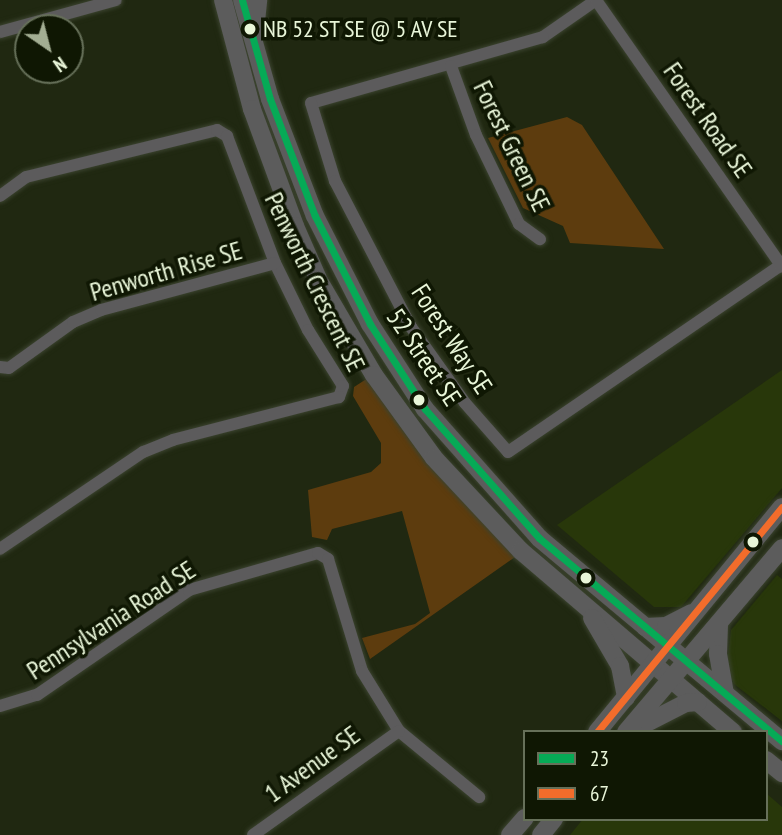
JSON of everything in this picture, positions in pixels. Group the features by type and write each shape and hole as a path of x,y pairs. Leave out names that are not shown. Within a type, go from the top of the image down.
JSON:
{"main road":[{"name":"52 Street SE","path":"223,0 253,109 295,226 351,337 409,424 471,500 586,609 731,730"},
{"name":"52 Street SE","path":"242,0 270,99 316,216 370,324 402,374 453,444 539,538 782,741"},
{"path":"254,42 258,0"},
{"path":"599,730 782,507"},
{"path":"630,730 684,661 719,625 782,548"},
{"path":"645,627 672,624 702,606"},
{"path":"586,609 620,666 626,697"},
{"path":"719,625 718,654 725,692"},
{"path":"632,730 686,703 698,702"},
{"path":"768,762 782,773"},
{"path":"510,835 523,820"},
{"path":"541,835 552,821"}],"street":[{"path":"0,32 116,0"},
{"name":"Forest Way SE","path":"596,0 542,37 451,66 312,103 335,181 411,327 465,403 508,452 782,266"},
{"name":"Forest Road SE","path":"596,0 782,266"},
{"name":"Forest Green SE","path":"451,66 476,135 519,224 540,239"},
{"name":"Penworth Crescent SE","path":"0,196 26,177 217,130 227,136 275,264 308,330 343,386 339,397 173,440 143,453 0,549"},
{"name":"Penworth Rise SE","path":"0,367 9,368 73,322 101,310 275,264"},
{"name":"Pennsylvania Road SE","path":"0,706 37,695 189,590 318,553 328,559 362,671 399,731 479,797"},
{"name":"1 Avenue SE","path":"253,835 399,731"}],"shaded area":[{"path":"567,117 582,125 664,249 570,243 563,226 523,208 488,138"},
{"path":"782,370 782,488 681,607 654,607 557,525"},
{"path":"368,378 439,475 515,557 370,659 362,638 415,624 430,613 402,511 332,529 327,540 312,537 308,490 371,472 381,463 381,443 353,396 354,387"},
{"path":"777,575 782,579 782,721 734,684 727,665 731,630"},
{"path":"768,795 782,807 782,835 570,835 581,821 768,821"}],"transit line":[{"name":"23","path":"242,0 270,99 315,216 370,324 425,409 539,538 782,741"},
{"name":"67","path":"599,730 782,507"}],"place":[{"name":"NB 52 ST SE @ 5 AV SE","path":"250,29"}]}
